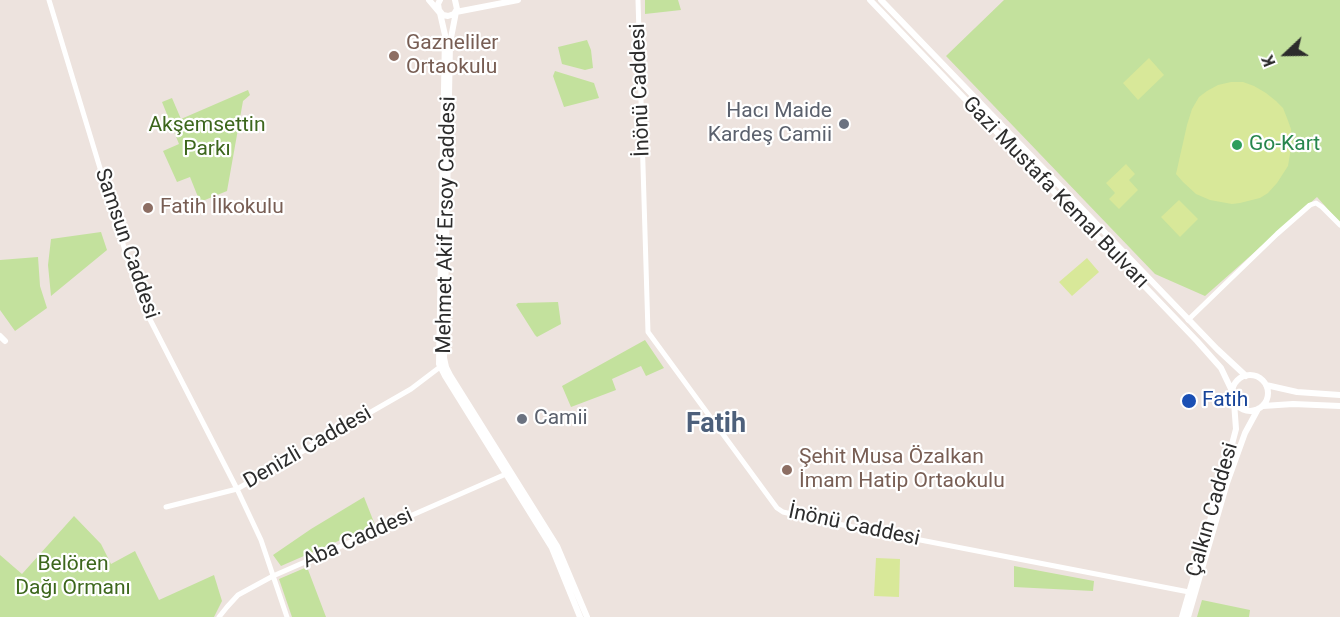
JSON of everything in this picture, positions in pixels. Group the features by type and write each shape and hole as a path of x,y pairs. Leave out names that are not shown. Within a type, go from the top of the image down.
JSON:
{"main road":[{"path":"429,0 440,13 448,16 456,12 518,0"},
{"name":"Mehmet Akif Ersoy Caddesi","path":"440,0 438,7 445,35 439,356 506,474 552,548 580,617"},
{"name":"Mehmet Akif Ersoy Caddesi","path":"455,0 457,5 450,43 443,365 553,539 586,617"},
{"name":"Gazi Mustafa Kemal Bulvarı","path":"870,0 1197,341 1221,368 1232,391"},
{"name":"Gazi Mustafa Kemal Bulvarı","path":"880,0 1216,349 1246,376"},
{"path":"1340,395 1297,392 1266,385 1257,377 1246,376 1237,381 1232,391 1234,402 1243,410 1248,411 1278,404 1340,406"},
{"path":"1260,408 1268,397 1266,385"},
{"name":"Çalkın Caddesi","path":"1188,617 1192,593 1236,429 1234,402"},
{"name":"Çalkın Caddesi","path":"1182,617 1245,433 1260,408"}],"street":[{"name":"Samsun Caddesi","path":"49,0 143,307 261,540 287,617"},
{"name":"İnönü Caddesi","path":"638,0 647,331 777,508 783,512 817,520 1192,593"},
{"path":"1188,320 1310,205 1316,203 1322,207 1340,225"},
{"name":"Denizli Caddesi","path":"166,507 237,489 411,389 443,365"},
{"name":"Aba Caddesi","path":"219,617 238,595 273,576 506,474"}],"green space":[{"path":"645,0 678,0 681,10 645,14"},
{"path":"1004,0 1340,0 1340,223 1317,197 1205,296 1155,274 946,56"},
{"path":"587,40 591,50 593,68 585,70 562,64 558,47"},
{"path":"1149,58 1164,75 1138,100 1123,83"},
{"path":"555,71 594,83 599,98 564,107 553,76"},
{"name":"Go-Kart","path":"1243,82 1254,86 1276,101 1283,108 1287,118 1292,142 1288,166 1268,193 1260,198 1232,204 1210,200 1196,194 1176,174 1187,125 1199,97 1218,85"},
{"name":"Akşemsettin Parkı","path":"248,90 250,95 243,101 227,191 200,202 190,177 177,182 163,151 179,144 162,102 172,98 181,119"},
{"path":"1126,164 1135,174 1129,180 1138,190 1119,209 1109,199 1115,193 1106,183"},
{"path":"1179,200 1198,219 1180,237 1161,217"},
{"path":"101,232 107,250 51,296 48,265 51,239"},
{"path":"38,257 40,286 47,308 15,331 0,310 0,260"},
{"path":"1087,258 1099,272 1072,296 1059,282"},
{"path":"558,302 561,324 537,337 516,305 518,303"},
{"path":"645,340 664,368 646,376 641,366 612,379 616,390 571,407 562,386"},
{"path":"364,497 375,525 281,566 273,555"},
{"name":"Belören Dağı Ormanı","path":"74,516 101,544 111,564 135,551 159,600 214,575 222,601 214,617 0,617 0,555 22,574"},
{"path":"876,558 900,559 899,597 874,596"},
{"path":"1014,566 1094,581 1093,591 1014,587"},
{"path":"307,567 326,617 292,617 279,579"},
{"path":"1202,600 1250,610 1249,617 1197,617"}],"place":[{"name":"Gazneliler Ortaokulu","path":"394,56"},
{"name":"Hacı Maide Kardeş Camii","path":"844,124"},
{"name":"Go-Kart","path":"1237,145"},
{"name":"Fatih İlkokulu","path":"148,208"},
{"name":"Fatih","path":"1189,401"},
{"name":"Camii","path":"522,419"},
{"name":"Şehit Musa Özalkan İmam Hatip Ortaokulu","path":"787,470"}],"district":[{"name":"Fatih","path":"716,425"}]}
